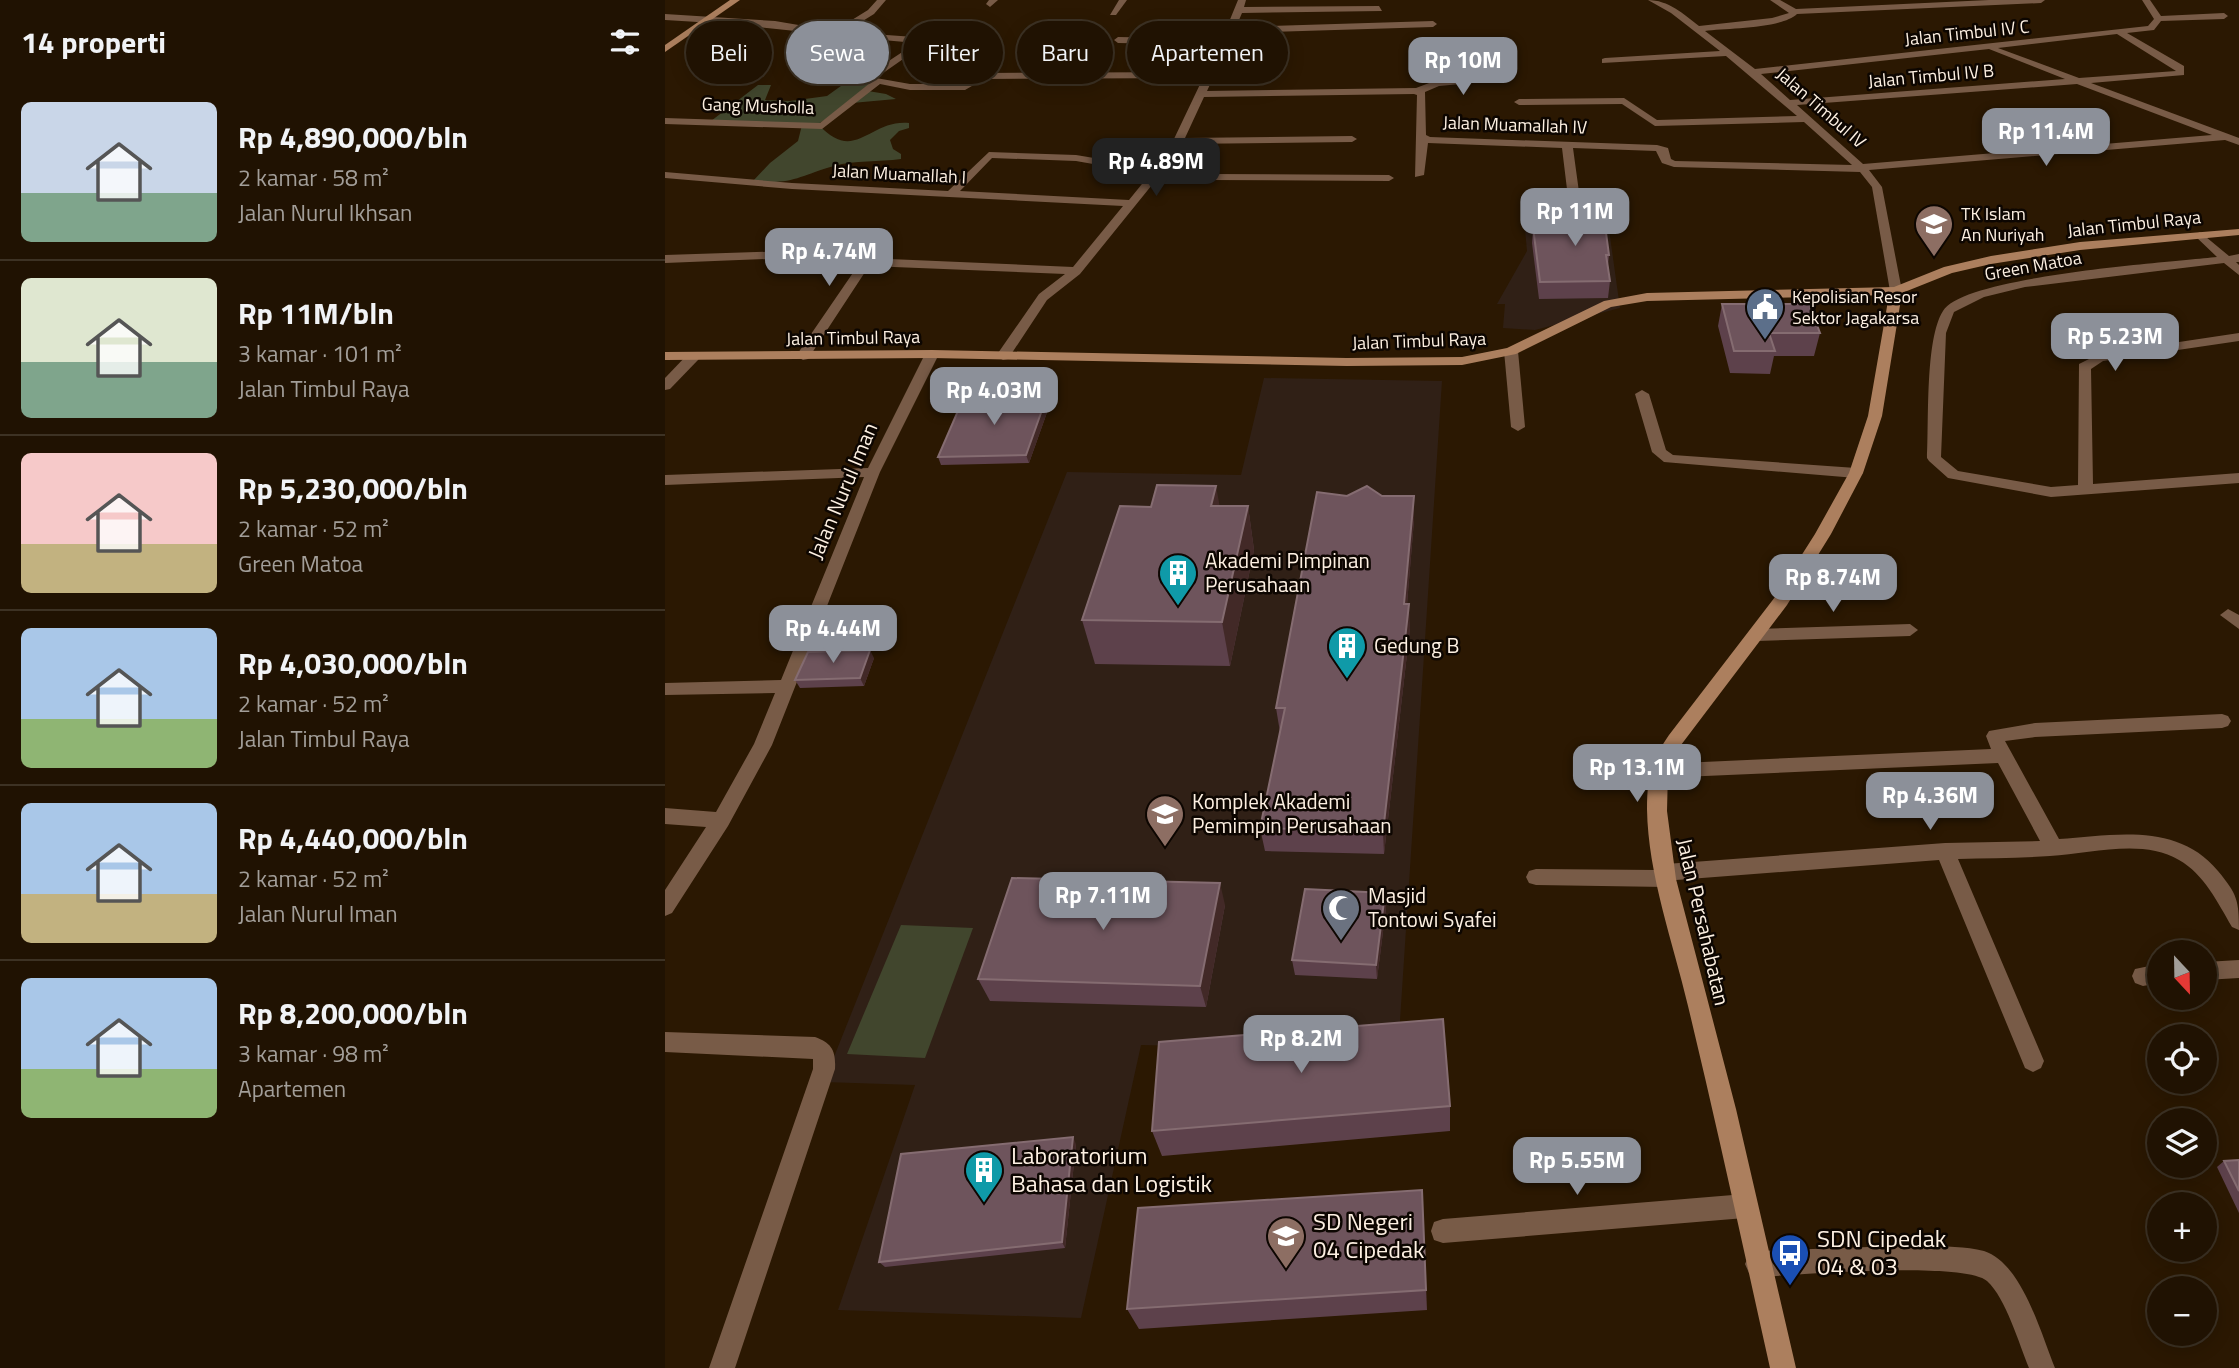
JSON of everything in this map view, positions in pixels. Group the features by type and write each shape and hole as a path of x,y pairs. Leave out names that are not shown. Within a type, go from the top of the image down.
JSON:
{"street":[{"path":"665,49 706,18 736,0"},
{"path":"857,21 871,12 882,0"},
{"path":"1113,13 1123,0"},
{"name":"Jalan Timbul IV","path":"1652,0 1674,11 1753,72 1863,168 1877,187 1896,291"},
{"path":"1775,0 1794,12 2039,1"},
{"path":"2146,0 2158,19 2224,16"},
{"path":"1240,5 1379,9"},
{"path":"1698,29 1773,22 1791,16 1794,12"},
{"path":"665,17 786,26"},
{"name":"Jalan Timbul IV C","path":"1753,72 2120,33 2151,28 2158,19"},
{"path":"1288,28 1433,24"},
{"name":"Jalan Timbul IV B","path":"1790,103 2181,73 2181,68 2120,33"},
{"path":"1118,40 1127,40"},
{"path":"1989,47 2239,142"},
{"path":"1605,61 1729,53"},
{"path":"884,84 967,89 974,79 984,76 1127,75"},
{"path":"1201,94 1418,91 1431,84 1502,78"},
{"name":"Gang Musholla","path":"665,121 822,126 875,84"},
{"path":"1003,356 1043,297 1076,271 1157,172 1178,141 1205,84"},
{"name":"Jalan Muamallah IV","path":"1418,91 1422,94 1423,138 1657,148 1664,150 1666,161 1674,164 1863,168 2227,137"},
{"path":"1519,102 1624,101 1655,123 1809,119"},
{"path":"1419,175 1423,138"},
{"path":"1178,141 1352,139"},
{"path":"1567,144 1576,214"},
{"path":"951,194 989,155 1076,158 1157,172 1207,177 1389,178"},
{"name":"Jalan Muamallah I","path":"665,174 792,186 1131,203"},
{"name":"Jalan Timbul Raya","path":"665,356 932,354 1347,362 1462,360 1511,351 1608,304 1647,297 1896,291 1948,270 1991,260 2080,246 2239,232"},
{"path":"2200,235 2232,258 2239,271"},
{"path":"665,258 744,254 834,255 866,262 1076,271"},
{"name":"Green Matoa","path":"2232,258 2025,283 1980,294 1949,310 1940,333 1934,458 1953,475 2051,492 2239,478"},
{"path":"803,356 866,262"},
{"name":"Jalan Persahabatan","path":"1783,1368 1666,876 1657,811 1659,771 1662,759 1675,740 1757,635 1823,534 1856,473 1875,416 1896,291"},
{"path":"2086,490 2084,367 2087,363 2099,358 2239,337"},
{"path":"1511,351 1518,427"},
{"name":"Jalan Nurul Iman","path":"665,907 721,820 763,744 873,472 932,354"},
{"path":"665,386 693,356"},
{"path":"1642,394 1659,452 1669,458 1856,473"},
{"path":"665,480 873,472"},
{"path":"2051,492 2070,501 2143,494 2147,491 2147,485"},
{"path":"2239,613 2228,615 2239,623"},
{"path":"1757,635 1910,630"},
{"path":"665,689 787,686"},
{"path":"2054,848 1995,739 2000,733 2222,721"},
{"path":"1659,771 2003,756"},
{"path":"665,816 721,820"},
{"path":"1536,877 1666,876 1945,851 2054,848 2112,843 2158,844 2184,852 2203,866 2239,921"},
{"path":"1945,851 2033,1061"},
{"path":"2217,970 2239,969"},
{"path":"665,1042 815,1047 825,1055 824,1069 722,1368"},
{"path":"1443,1231 1745,1206"},
{"path":"1758,1264 1925,1258 1982,1263 1998,1274 2010,1292 2042,1368"}],"shaded area":[{"path":"1559,215 1607,215 1620,308 1535,330 1503,328 1505,304 1497,304 1527,251 1525,229 1559,229"},
{"name":"Komplek Akademi Pemimpin Perusahaan","path":"1264,378 1442,381 1398,1051 1141,1045 1081,1318 838,1310 915,1085 824,1082 1067,472 1241,475"}],"green space":[{"path":"844,84 869,84 868,91 896,99 852,103 818,124 831,136 842,141 853,141 883,127 909,123 909,128 899,131 890,140 893,149 901,154 901,159 842,164 787,181 753,181 770,163 798,141 802,125 711,121 758,85 771,85 765,100 790,101 827,96"},
{"path":"901,925 973,928 925,1058 847,1054"}],"building":[{"path":"1573,203 1602,203 1610,281 1540,282 1533,227 1575,227"},
{"path":"1722,304 1809,304 1820,333 1769,333 1775,351 1734,351"},
{"path":"1047,396 1026,455 938,457 964,397"},
{"path":"1157,485 1216,486 1211,506 1248,506 1222,622 1082,620 1120,506 1151,507"},
{"path":"1367,486 1382,496 1414,496 1404,604 1409,604 1383,832 1260,828 1285,708 1276,708 1317,492 1347,496"},
{"path":"870,650 860,678 795,680 808,652"},
{"path":"1012,878 1220,883 1200,986 978,979"},
{"name":"Masjid Tontowi Syafei","path":"1305,889 1385,893 1376,965 1292,960"},
{"path":"1443,1019 1450,1106 1152,1131 1159,1042"},
{"name":"Laboratorium Bahasa dan Logistik","path":"1073,1137 1062,1242 879,1262 901,1154"},
{"path":"2239,1160 2239,1191 2224,1161"},
{"name":"SD Negeri 04 Cipedak","path":"1422,1190 1426,1290 1127,1309 1138,1208"}],"place":[{"name":"TK Islam An Nuriyah","path":"1934,258"},
{"name":"Kepolisian Resor Sektor Jagakarsa","path":"1765,341"},
{"name":"Akademi Pimpinan Perusahaan","path":"1178,607"},
{"name":"Gedung B","path":"1347,680"},
{"name":"Komplek Akademi Pemimpin Perusahaan","path":"1165,848"},
{"name":"Masjid Tontowi Syafei","path":"1341,942"},
{"name":"Laboratorium Bahasa dan Logistik","path":"984,1204"},
{"name":"SD Negeri 04 Cipedak","path":"1286,1270"},
{"name":"SDN Cipedak 04 & 03","path":"1790,1287"}]}
